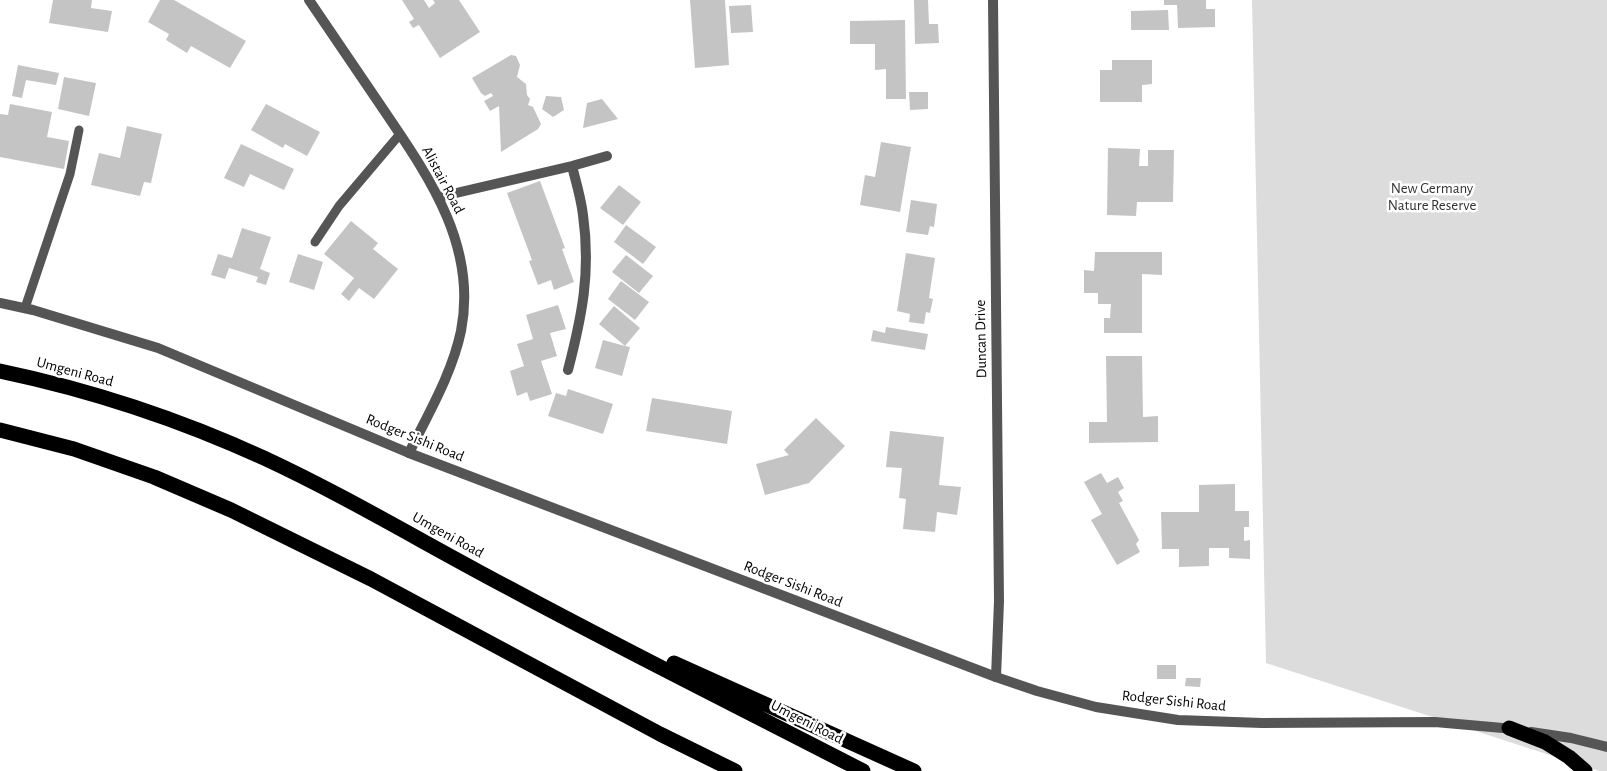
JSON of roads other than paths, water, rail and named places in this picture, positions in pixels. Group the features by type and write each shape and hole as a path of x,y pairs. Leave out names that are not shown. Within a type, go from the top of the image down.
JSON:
{"highway":[{"name":"Umgeni Road","path":"0,371 72,388 115,401 213,436 263,458 311,481 509,588 863,771"},
{"path":"0,430 83,452 154,477 231,510 371,578 660,734 735,771"},
{"path":"509,588 914,771"},
{"path":"1509,728 1545,742 1569,757 1585,771"},
{"path":"660,734 716,771"}],"street":[{"name":"Alistair Road","path":"309,0 420,164 448,217 458,252 464,286 464,310 460,332 453,357 441,386 409,453"},
{"name":"Duncan Drive","path":"993,0 999,601 996,677"},
{"path":"439,197 607,156"},
{"path":"568,370 585,295 586,259 583,214 572,166"},
{"name":"Rodger Sishi Road","path":"0,303 25,308 158,348 409,453 1037,691 1096,707 1178,720 1262,723 1435,722 1509,728 1571,738 1607,747"}],"lane":[{"path":"25,308 70,174 79,130"},
{"path":"315,242 339,206 400,134"}],"park label":[{"name":"New Germany Nature Reserve","path":"1432,196"}]}
